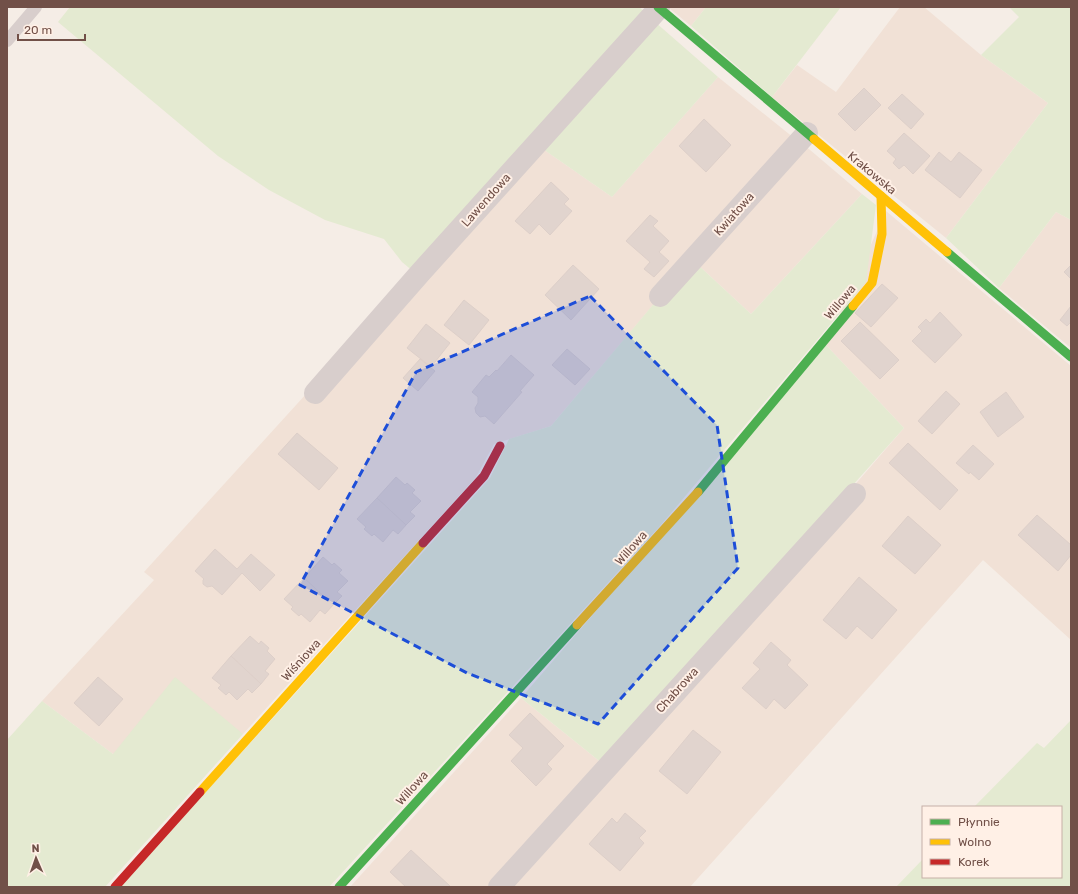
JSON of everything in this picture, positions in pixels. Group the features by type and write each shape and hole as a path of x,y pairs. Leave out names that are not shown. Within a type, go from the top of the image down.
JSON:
{"street":[{"name":"Krakowska","path":"659,8 1071,357"},
{"name":"Lawendowa","path":"315,393 421,272 659,8"},
{"name":"Kwiatowa","path":"660,296 807,133"},
{"name":"Willowa","path":"339,887 696,494 872,283 882,234 881,196"},
{"name":"Wiśniowa","path":"114,887 484,476 500,446"},
{"name":"Chabrowa","path":"499,887 855,494"}],"lane":[{"path":"7,41 36,7"}],"highlighted area":[{"path":"590,296 717,425 738,568 598,724 467,673 300,585 416,372"}],"shaded area":[{"path":"668,7 706,7 691,26"},
{"path":"900,7 924,7 981,55 1048,103 946,238 772,97 797,65 836,92"},
{"path":"718,77 794,138 551,426 494,444 476,477 243,734 113,754 42,701 154,580 144,572 307,393 540,147 612,197"},
{"path":"803,144 862,194 751,314 696,263"},
{"path":"886,211 1071,366 1071,640 983,560 690,887 507,887 904,428 826,345"},
{"path":"1056,212 1071,220 1071,348 999,288"},
{"path":"521,698 603,764 491,887 350,887"}],"green space":[{"path":"70,7 639,7 648,15 414,272 402,262 384,239 325,220 269,190 218,156 58,22"},
{"path":"706,7 841,7 772,97 691,26"},
{"path":"1009,7 1071,7 1071,220 1056,212 999,288 946,238 1048,103 981,55 1019,17"},
{"path":"655,22 718,77 612,197 540,147"},
{"path":"862,194 876,205 866,282 660,526 329,887 120,887 490,478 509,439 551,426 657,300 696,263 751,314"},
{"path":"826,345 904,428 603,764 521,698"},
{"path":"175,677 243,734 105,887 7,887 7,740 42,701 113,754"},
{"path":"1071,720 1071,887 896,887 922,860 922,878 1062,878 1062,806 975,806 1037,743 1044,748"}],"building":[{"path":"864,88 881,105 855,131 838,114"},
{"path":"902,94 924,114 911,129 888,108"},
{"path":"704,119 731,145 706,172 679,146"},
{"path":"904,133 930,156 913,174 904,165 899,169 893,163 896,159 887,151"},
{"path":"939,152 951,162 959,152 982,170 960,198 925,170"},
{"path":"551,182 569,199 564,204 572,211 550,235 539,224 530,234 515,221"},
{"path":"650,215 658,221 653,226 669,241 659,252 669,261 654,277 644,269 650,262 626,241"},
{"path":"573,265 599,289 571,320 545,295"},
{"path":"1071,265 1071,279 1064,272"},
{"path":"882,284 898,298 871,327 855,313"},
{"path":"464,300 489,320 469,345 444,325"},
{"path":"1071,306 1071,324 1070,323 1067,326 1060,320"},
{"path":"940,312 962,335 935,363 912,341 922,331 918,327 926,319 930,323"},
{"path":"860,322 899,360 880,379 841,341"},
{"path":"426,324 450,343 431,367 407,348"},
{"path":"567,349 590,369 575,385 552,365"},
{"path":"511,355 534,375 520,391 522,392 494,424 485,416 480,417 476,413 475,408 478,403 478,397 472,392 486,375 489,377 496,370 497,371"},
{"path":"420,359 435,371 418,391 403,378"},
{"path":"946,391 960,404 932,434 918,421"},
{"path":"1006,392 1024,417 998,437 980,412"},
{"path":"297,433 338,468 319,490 278,454"},
{"path":"908,443 958,490 940,510 889,463"},
{"path":"973,445 994,464 979,480 956,463"},
{"path":"396,477 405,485 407,483 415,490 412,493 421,501 410,512 415,516 406,525 377,498"},
{"path":"377,498 406,525 398,534 393,530 383,542 374,534 372,536 364,529 366,527 357,519"},
{"path":"1037,515 1071,545 1071,555 1058,571 1018,535"},
{"path":"908,516 941,545 915,574 882,546"},
{"path":"215,549 237,569 251,554 275,575 260,591 242,573 222,595 212,586 207,587 203,584 204,579 195,571"},
{"path":"323,557 332,565 334,563 342,570 339,573 348,581 337,592 342,596 333,605 304,578"},
{"path":"859,577 897,610 872,639 857,626 846,639 823,620"},
{"path":"304,578 333,605 325,614 320,610 310,622 301,614 299,616 291,609 293,607 284,599"},
{"path":"250,636 259,644 261,641 269,648 267,651 275,659 265,671 269,674 261,684 231,656"},
{"path":"771,642 791,660 787,665 808,685 785,709 774,699 766,709 742,688 760,669 753,663"},
{"path":"231,656 261,684 252,693 248,689 237,700 229,692 226,695 218,688 221,685 212,678"},
{"path":"98,677 123,699 99,726 74,703"},
{"path":"530,713 564,746 547,764 552,769 536,786 511,761 523,748 509,735"},
{"path":"693,730 721,752 687,794 659,771"},
{"path":"625,813 646,831 639,838 644,843 620,871 589,844 612,818 617,823"},
{"path":"411,850 450,886 406,887 390,872"}],"traffic: fast":[{"path":"658,7 814,139"},
{"path":"947,252 1071,357"},
{"path":"698,492 853,306"},
{"path":"339,887 577,625"}],"traffic: slow":[{"path":"814,139 947,252"},
{"path":"853,306 872,283 882,234 881,196"},
{"path":"577,625 698,492"},
{"path":"200,792 423,543"}],"traffic: jam":[{"path":"423,543 484,476 500,446"},
{"path":"115,887 200,792"}]}
